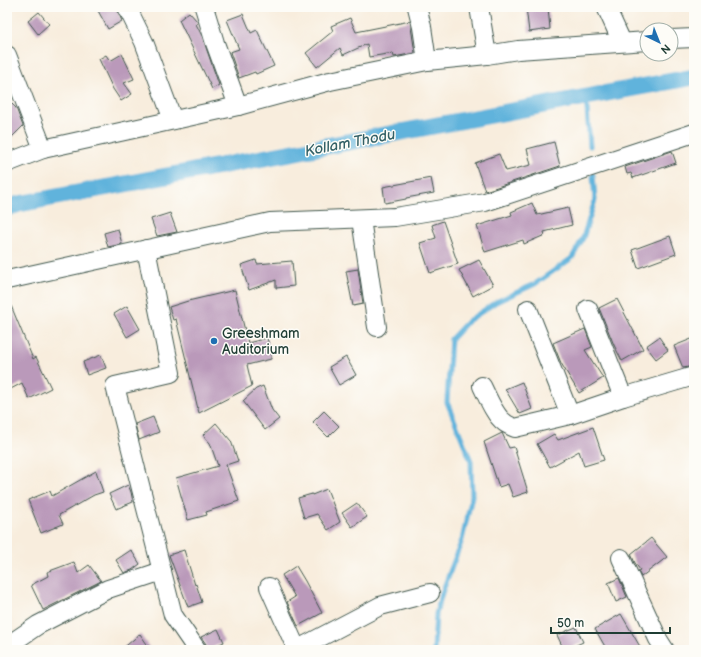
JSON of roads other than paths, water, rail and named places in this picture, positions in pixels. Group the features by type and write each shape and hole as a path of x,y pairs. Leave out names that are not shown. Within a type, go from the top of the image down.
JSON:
{"street":[{"path":"127,7 144,42 173,120"},
{"path":"204,7 238,106"},
{"path":"417,7 422,27 427,61"},
{"path":"479,7 487,55"},
{"path":"606,7 622,42"},
{"path":"679,39 694,38"},
{"path":"7,163 43,149 238,106 330,81 427,61 487,55 518,50 639,41"},
{"path":"7,55 43,149"},
{"path":"7,280 270,222 395,217 485,202 694,133"},
{"path":"361,219 377,327"},
{"path":"146,249 171,373 115,386 173,615 197,650"},
{"path":"528,309 570,415"},
{"path":"588,309 623,397"},
{"path":"482,386 498,417 509,426 516,428 570,415 623,397 694,376"},
{"path":"621,558 658,639 666,650"},
{"path":"7,646 38,625 108,589 162,571"},
{"path":"269,587 297,650 380,606 430,593"}],"waterway":[{"name":"Kollam Thodu","path":"7,208 19,204 694,77"},
{"path":"586,97 590,146"},
{"path":"434,650 436,614 442,593 462,540 472,496 471,461 447,402 451,339 468,321 496,302 535,284 572,258 583,238 595,200 593,175"}],"place":[{"name":"Greeshmam Auditorium","path":"214,341"}]}
